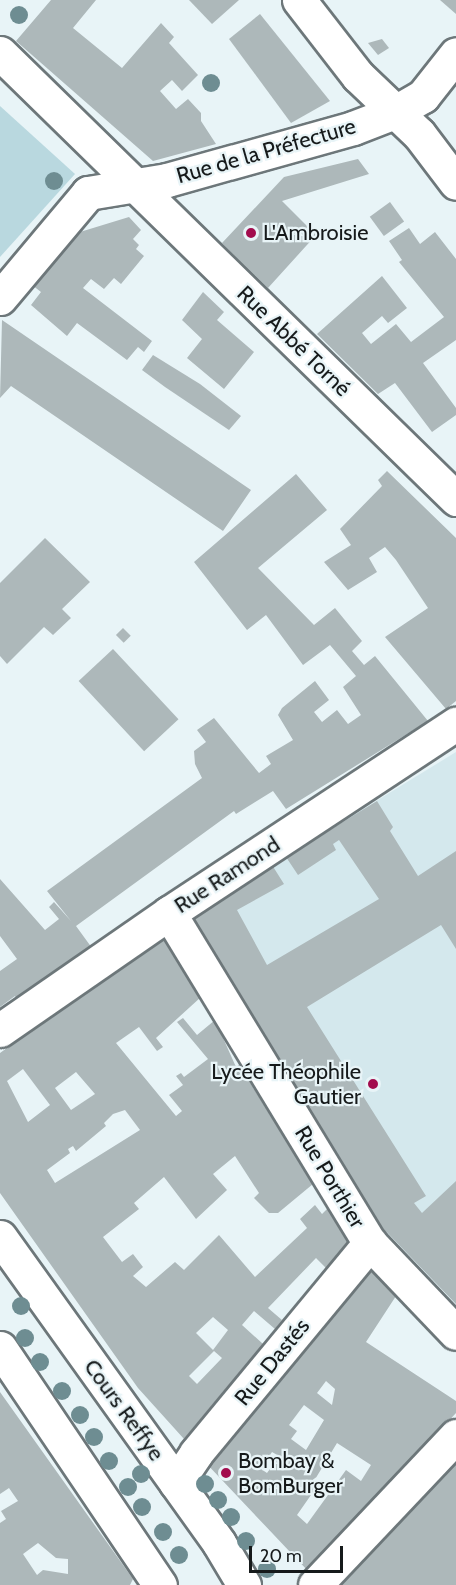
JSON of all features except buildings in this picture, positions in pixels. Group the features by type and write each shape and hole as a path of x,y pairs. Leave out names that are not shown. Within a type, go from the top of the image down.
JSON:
{"street":[{"path":"299,0 358,76 397,111 456,183"},
{"name":"Rue Abbé Torné","path":"0,53 456,499"},
{"name":"Rue de la Préfecture","path":"0,298 88,193 133,183 167,180 353,128 397,111 423,96 456,54"},
{"name":"Rue Ramond","path":"0,1030 168,913 456,724"},
{"name":"Rue Porthier","path":"168,913 370,1243 456,1333"},
{"name":"Cours Reffye","path":"0,1238 176,1484 244,1585"},
{"name":"Rue Dastés","path":"176,1484 196,1453 370,1243"},
{"path":"0,1348 160,1585"},
{"path":"315,1585 456,1436"}],"shaded area":[{"path":"0,106 75,174 0,257"},
{"name":"Lycée Théophile Gautier","path":"456,752 456,1304 377,1222 184,919"}],"place":[{"name":"L'Ambroisie","path":"251,233"},
{"name":"Lycée Théophile Gautier","path":"373,1084"},
{"name":"Bombay & BomBurger","path":"226,1473"}]}
